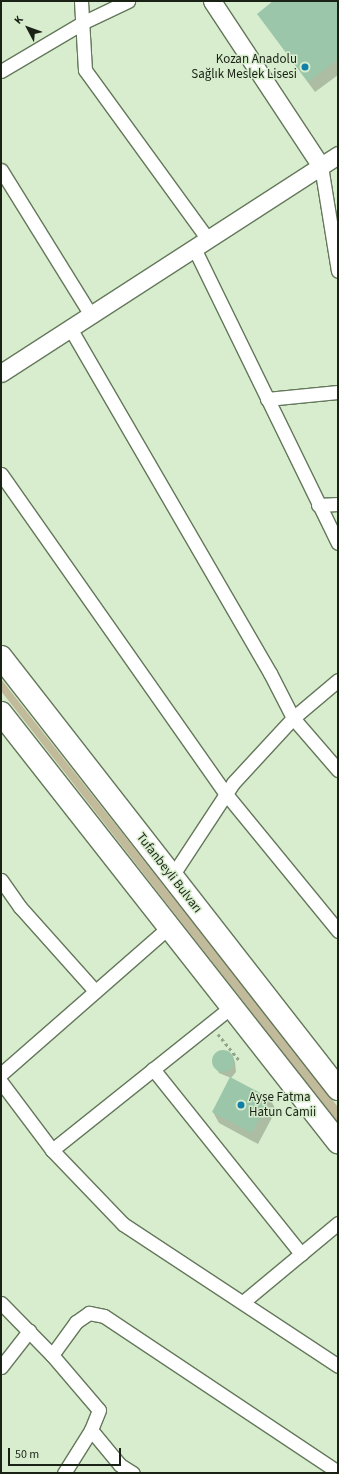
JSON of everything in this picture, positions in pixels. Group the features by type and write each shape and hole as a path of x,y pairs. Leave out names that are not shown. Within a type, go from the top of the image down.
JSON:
{"highway":[{"name":"Tufanbeyli Bulvarı","path":"1,657 338,1089"},
{"path":"1,713 338,1142"}],"street":[{"path":"81,1 84,22 85,70 201,243 267,399 338,543"},
{"path":"1,71 84,22 128,1"},
{"path":"212,1 321,166 338,265"},
{"path":"1,373 338,155"},
{"path":"1,170 91,315"},
{"path":"70,328 270,673 293,718 338,770"},
{"path":"267,399 338,392"},
{"path":"1,474 226,794 338,931"},
{"path":"318,505 338,504"},
{"path":"172,876 226,794 293,718 338,680"},
{"path":"1,880 20,907 95,991"},
{"path":"1,1074 169,927"},
{"path":"52,1150 231,1007"},
{"path":"153,1069 301,1254"},
{"path":"1,1082 52,1150 123,1224 338,1366"},
{"path":"243,1302 338,1223"},
{"path":"1,1303 52,1355 99,1410 91,1430 64,1473"},
{"path":"52,1355 76,1322 89,1313 104,1316 338,1472"},
{"path":"1,1367 29,1332"},
{"path":"91,1430 120,1465 132,1473"}],"path":[{"path":"210,1024 239,1060"}],"shaded area":[{"path":"1,679 338,1107 338,1123 1,691"}],"building":[{"path":"273,1 338,1 338,59 308,82 257,14"},
{"path":"223,1050 231,1053 234,1061 231,1069 223,1072 215,1069 212,1061 215,1053"},
{"name":"Ayşe Fatma Hatun Camii","path":"230,1077 270,1098 252,1133 212,1112"}],"place":[{"name":"Kozan Anadolu Sağlık Meslek Lisesi","path":"305,67"},
{"name":"Ayşe Fatma Hatun Camii","path":"241,1105"}]}
